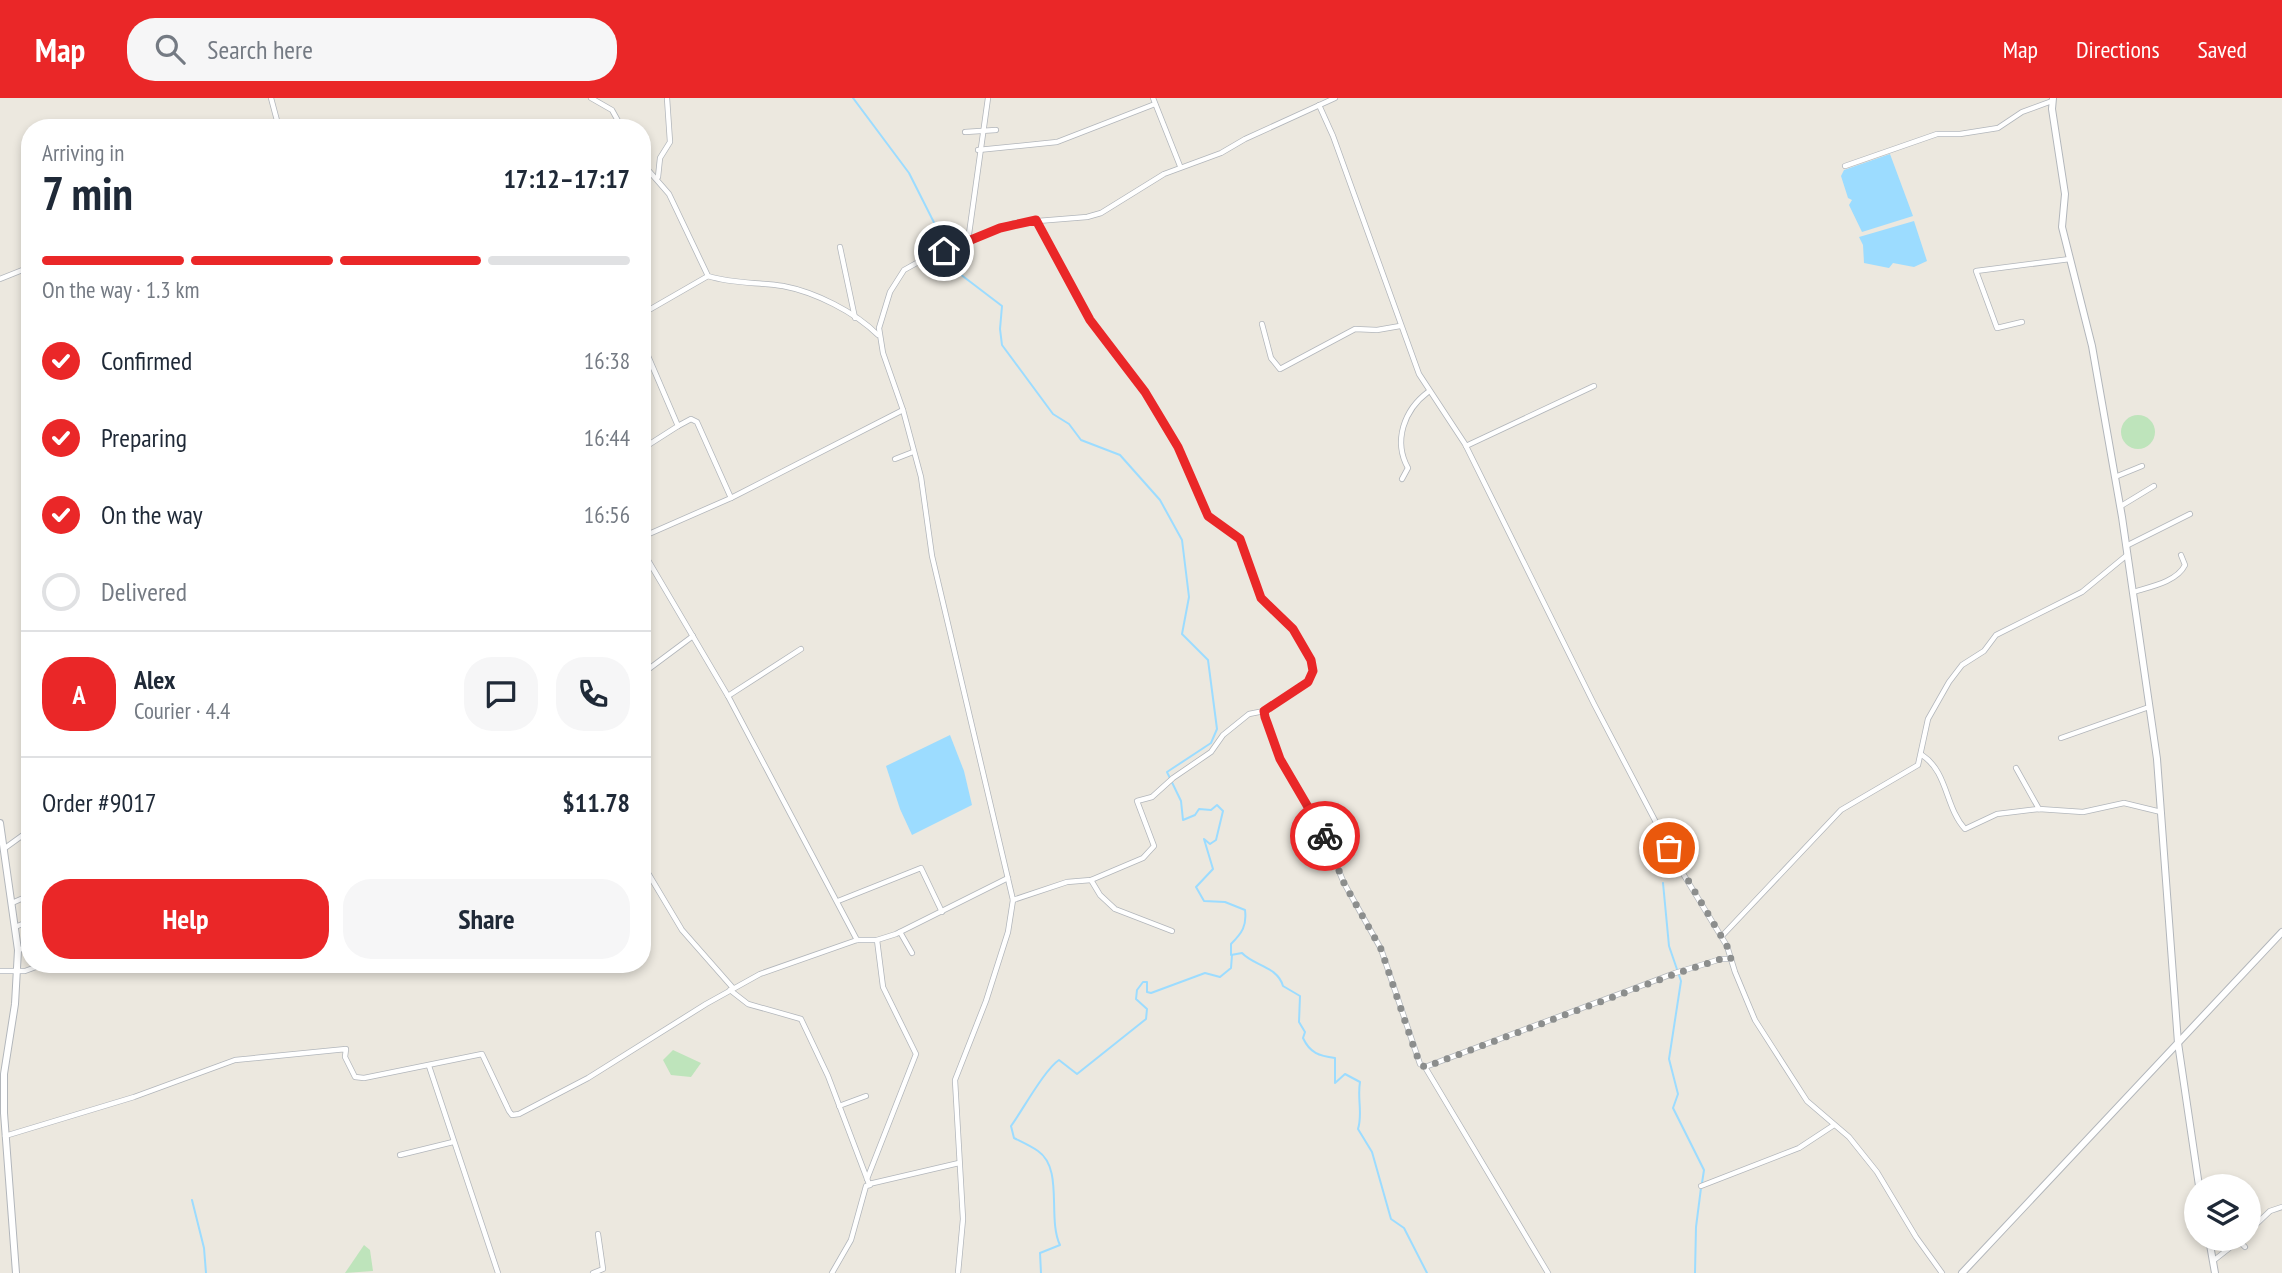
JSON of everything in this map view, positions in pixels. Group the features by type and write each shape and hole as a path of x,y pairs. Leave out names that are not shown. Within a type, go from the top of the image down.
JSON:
{"street":[{"path":"271,98 277,119"},
{"path":"591,98 612,110 617,119"},
{"path":"658,178 660,158 670,142 667,98"},
{"path":"968,240 978,150 988,98"},
{"path":"958,1273 963,1219 955,1080 986,1001 1008,932 1013,900 932,556 921,477 879,336 884,308 893,285 904,270 944,251 1000,228 1036,220 1087,217 1101,213 1180,166 1222,153 1245,139 1285,124 1335,98"},
{"path":"1845,166 1937,134 1960,134 1998,128 2022,112 2053,99 2065,194 2062,227 2092,346 2120,507 2149,707 2161,812 2178,1043 2197,1174"},
{"path":"978,150 1057,142 1154,101 1180,166"},
{"path":"1319,105 1333,135 1427,392 1466,446 1594,704 1682,872 1721,936 1755,1020 1776,1057 1807,1101 1849,1137 1877,1172 1916,1237 1942,1273"},
{"path":"965,132 996,130"},
{"path":"651,171 669,194 708,276 730,283 801,290 834,305 879,336"},
{"path":"1013,900 1067,881 1091,880 1143,858 1152,851 1153,845 1137,801 1152,797 1173,778 1211,752 1223,735 1249,714 1264,711 1308,682 1313,671 1311,660 1293,629 1261,598 1240,539 1208,516 1178,447 1145,392 1090,320 1036,220"},
{"path":"840,247 856,319"},
{"path":"2022,322 1997,328 1976,271 2070,259"},
{"path":"0,279 21,271"},
{"path":"651,309 708,276"},
{"path":"1262,324 1271,358 1280,369 1355,330 1401,326"},
{"path":"651,363 678,426"},
{"path":"1466,446 1594,386"},
{"path":"1402,479 1408,468 1400,437 1401,430 1412,405 1427,392"},
{"path":"651,533 731,498 903,410"},
{"path":"651,443 691,419 697,422 731,498"},
{"path":"895,459 914,452"},
{"path":"2115,477 2142,466"},
{"path":"2120,507 2154,486"},
{"path":"2126,546 2162,531 2190,514"},
{"path":"1721,936 1842,810 1918,765 1928,719 1962,665 1984,651 1996,635 2082,592 2127,555"},
{"path":"2133,592 2170,579 2183,570 2185,565 2181,555"},
{"path":"651,565 728,696 857,940"},
{"path":"651,667 693,636"},
{"path":"728,696 801,649"},
{"path":"2061,738 2149,707"},
{"path":"1264,711 1280,759 1323,834 1344,883 1381,949 1420,1064 1425,1067 1548,1273"},
{"path":"1922,755 1930,761 1945,785 1953,810 1965,829 1997,814 2039,808 2083,812 2124,803 2161,812"},
{"path":"2016,768 2039,808"},
{"path":"0,823 18,950 15,1004 4,1073 3,1132 10,1172 10,1208 16,1273"},
{"path":"5,848 21,836"},
{"path":"838,901 922,868 942,912"},
{"path":"651,878 682,930 731,989 748,1004 801,1019 871,1185"},
{"path":"3,1132 134,1097 215,1066 253,1057 346,1049 350,1071 355,1077 364,1078 482,1054 509,1111 512,1115 519,1114 588,1078 731,989 793,960 857,940 877,940 900,932 1008,878"},
{"path":"1091,880 1100,895 1115,909 1172,931"},
{"path":"12,903 21,899"},
{"path":"15,927 21,925"},
{"path":"900,932 912,953"},
{"path":"1962,1273 2282,932"},
{"path":"867,1180 916,1054 883,987 877,940"},
{"path":"1425,1067 1678,973 1731,959"},
{"path":"0,971 21,971"},
{"path":"429,1066 498,1273"},
{"path":"839,1106 866,1096"},
{"path":"1701,1186 1799,1148 1834,1125"},
{"path":"400,1155 453,1142"},
{"path":"832,1273 851,1240 866,1186 959,1163"},
{"path":"2261,1220 2270,1211 2282,1207"},
{"path":"0,1208 10,1208"},
{"path":"593,1273 603,1269 598,1234"},
{"path":"2211,1251 2215,1273"},
{"path":"2213,1261 2226,1251"}],"green space":[{"path":"2138,415 2150,420 2155,432 2150,444 2138,449 2126,444 2121,432 2126,420"},
{"path":"673,1050 701,1063 691,1077 671,1075 663,1060"},
{"path":"364,1245 370,1250 373,1271 345,1273"}],"water":[{"path":"1890,154 1913,216 1862,232 1849,205 1852,200 1848,198 1841,176 1844,170"},
{"path":"1914,221 1927,261 1914,267 1893,263 1889,268 1864,263 1863,245 1859,237"},
{"path":"950,735 964,771 972,805 912,835 886,766"}],"waterway":[{"path":"853,98 909,173 960,274 1002,306 1002,345 1053,414 1069,424 1081,440 1120,455 1160,500 1182,540 1189,597 1182,634 1208,660 1217,729 1211,743 1167,772 1181,801 1183,820 1195,815 1199,809 1211,810 1217,805 1223,811 1216,840 1210,844 1204,839 1213,869 1196,887 1204,901 1225,902 1245,910 1244,925 1231,944 1231,955 1242,953 1271,970 1283,986 1300,996 1299,1022 1305,1032 1303,1038 1306,1043 1316,1053 1335,1058 1335,1083 1345,1074 1360,1082 1358,1129 1372,1152 1391,1219 1404,1228 1427,1273"},
{"path":"1663,883 1669,946 1681,981 1669,1059 1678,1094 1673,1108 1704,1170 1702,1183"},
{"path":"1041,1273 1040,1253 1060,1245 1056,1234 1051,1169 1038,1151 1014,1138 1011,1126 1041,1081 1059,1060 1077,1074 1146,1019 1147,1009 1136,999 1137,990 1143,982 1147,982 1147,992 1151,993 1205,973 1220,977 1231,968 1232,955"},
{"path":"1695,1273 1696,1227 1701,1188"},
{"path":"192,1200 204,1248 206,1273"}],"way so far":[{"path":"1325,836 1344,883 1381,949 1420,1064 1425,1067 1513,1035 1548,1019 1675,974 1721,959 1731,959 1727,946 1669,848"}],"route":[{"path":"944,251 1014,223 1036,220 1090,320 1145,392 1178,447 1208,516 1218,526 1240,539 1261,598 1277,617 1293,629 1311,660 1313,671 1308,682 1264,711 1280,759 1325,836"}]}
